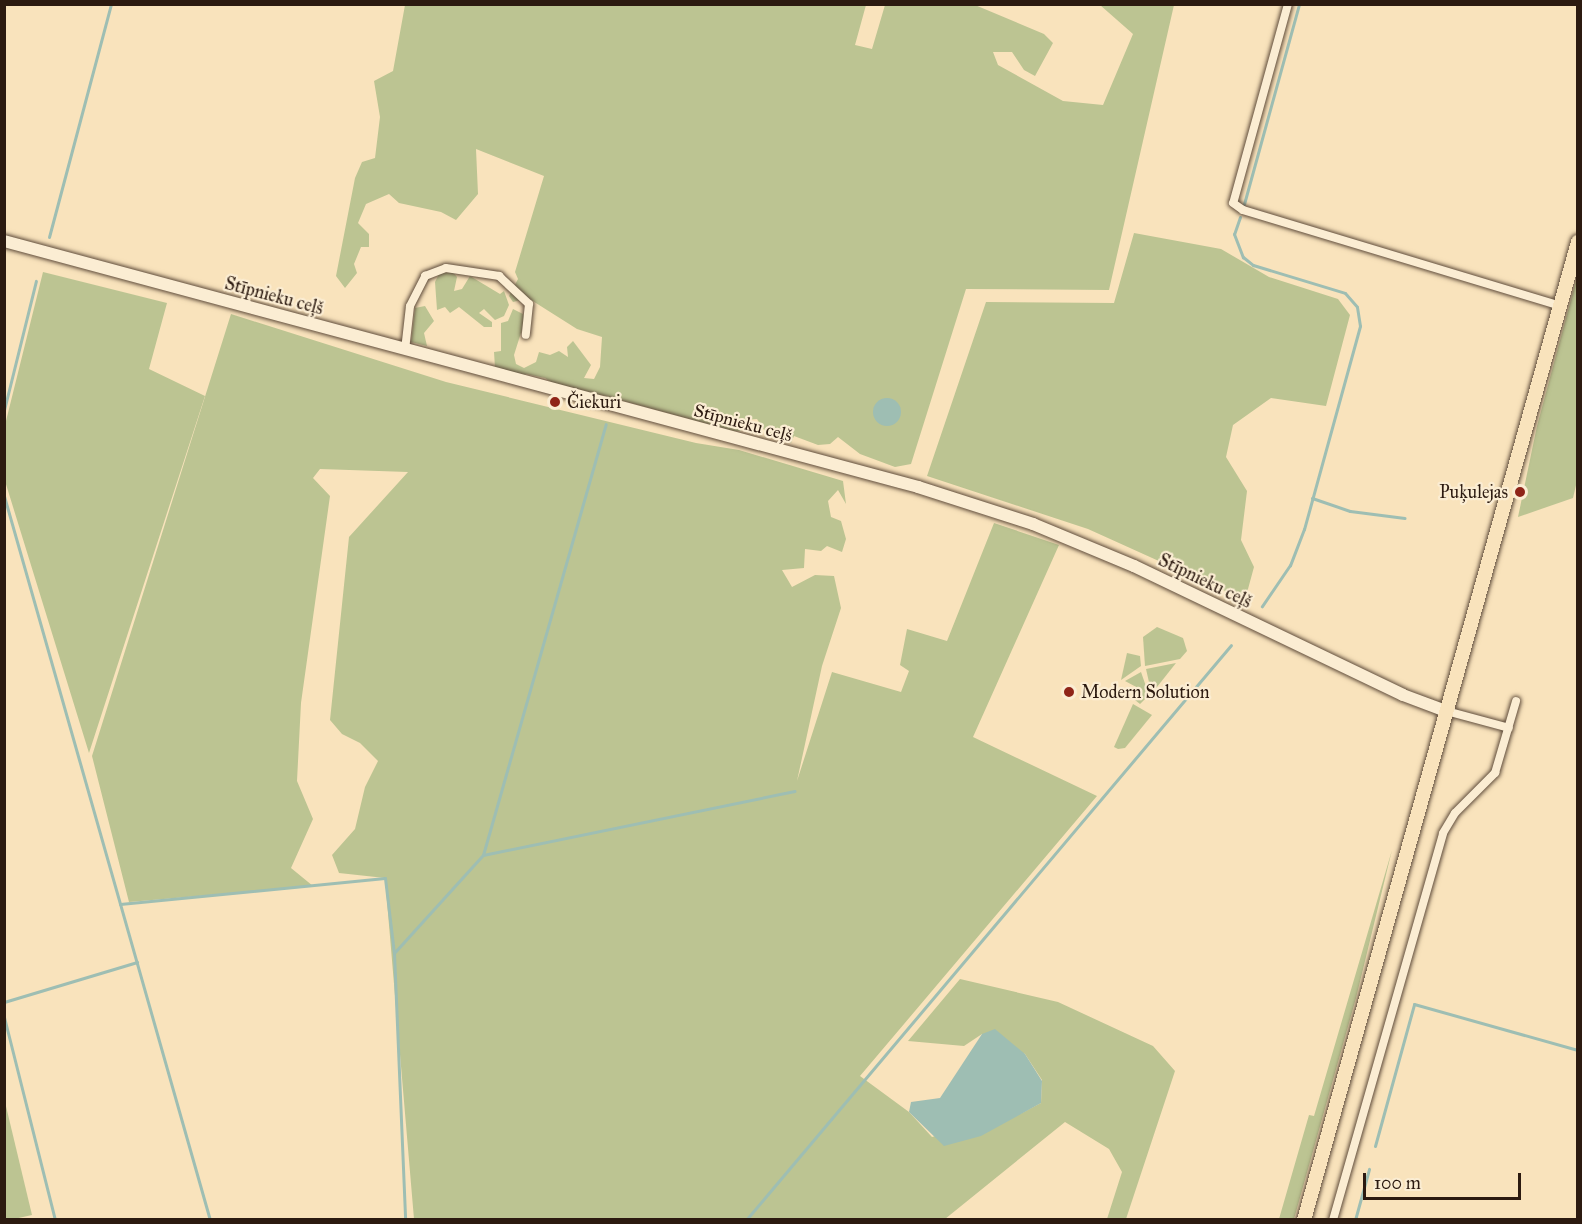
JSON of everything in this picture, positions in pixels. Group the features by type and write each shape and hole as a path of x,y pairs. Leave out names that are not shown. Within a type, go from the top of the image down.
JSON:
{"main road":[{"name":"Stīpnieku ceļš","path":"4,241 918,487 1033,524 1134,566 1403,695 1446,711"},
{"path":"1304,1220 1578,242"}],"street":[{"path":"1288,4 1233,203 1243,210 1560,306"},
{"path":"405,350 410,306 425,276 446,268 499,276 529,304 526,335"},
{"path":"1334,1220 1443,833 1455,813 1494,773 1516,701"},
{"path":"1446,711 1509,728"}],"green space":[{"path":"405,5 866,5 855,45 872,49 885,5 975,5 1044,34 1053,43 1035,76 1024,70 1012,52 993,52 998,65 1063,101 1103,105 1133,34 1100,5 1174,5 1109,290 966,289 911,464 895,467 860,454 838,437 830,444 818,445 794,436 791,443 768,436 757,419 744,420 741,431 733,431 602,395 584,395 571,387 561,389 545,378 526,374 519,378 495,368 494,352 501,351 501,323 508,321 513,309 523,314 525,320 514,355 516,364 524,368 536,362 539,352 550,355 559,351 568,357 567,347 573,341 591,365 584,378 594,379 600,367 602,337 577,329 528,298 513,302 509,296 518,279 515,272 544,176 476,149 478,194 456,220 441,212 399,203 389,194 366,204 358,223 369,234 369,247 361,247 354,264 357,273 345,288 336,276 355,178 362,162 375,158 380,117 374,81 393,71"},
{"path":"1134,233 1221,249 1269,277 1338,299 1350,315 1326,406 1271,398 1233,425 1226,457 1247,491 1241,540 1254,567 1245,600 1088,529 927,476 986,302 1114,303"},
{"path":"452,271 457,277 454,291 462,289 470,276 500,294 504,291 509,305 504,316 495,320 484,309 479,313 492,322 492,327 484,327 459,307 450,313 445,307 437,310 435,282 439,274"},
{"path":"43,272 167,303 149,369 205,396 89,753 5,481 5,425"},
{"path":"1577,277 1577,481 1573,498 1518,517 1537,426"},
{"path":"425,306 434,321 424,333 427,346 411,342 415,308"},
{"path":"231,314 446,382 696,443 739,450 843,481 846,504 838,490 828,501 831,517 841,521 846,539 842,552 827,546 821,551 805,549 804,568 782,570 792,587 815,575 834,576 841,608 822,666 797,781 832,672 901,692 909,671 900,665 907,629 947,641 994,523 1059,545 973,737 1097,796 860,1076 909,1112 932,1137 1022,1113 1041,1103 1042,1080 1025,1054 982,1034 964,1046 908,1041 960,979 1058,1002 1153,1046 1175,1071 1126,1219 1107,1219 1122,1172 1109,1149 1065,1122 945,1219 414,1219 385,878 339,873 332,855 355,829 365,787 378,761 360,743 342,734 330,720 349,537 408,472 320,469 313,478 330,496 301,703 297,781 313,819 291,868 313,886 129,902 92,756"},
{"path":"1157,627 1183,638 1187,651 1180,659 1145,666 1143,637"},
{"path":"1127,653 1140,656 1141,666 1121,680"},
{"path":"1176,663 1153,692 1151,691 1146,669"},
{"path":"1141,672 1149,695 1140,704 1135,700 1140,689 1125,681"},
{"path":"1133,704 1152,715 1125,748 1118,749 1114,747"},
{"path":"1392,850 1356,998 1294,1219 1279,1219 1309,1115 1314,1116"},
{"path":"5,1102 32,1215 14,1219 5,1219"}],"water":[{"path":"887,398 897,402 901,412 897,422 887,426 877,422 873,412 877,402"},
{"path":"995,1029 1025,1054 1042,1081 1041,1103 981,1136 944,1146 909,1112 911,1102 940,1098 982,1034"}],"waterway":[{"path":"49,237 111,4"},
{"path":"1244,204 1299,4"},
{"path":"1240,217 1234,234 1243,257 1253,265 1345,293 1357,307 1360,326 1304,529 1290,565 1262,606"},
{"path":"4,410 36,281"},
{"path":"394,953 483,855 606,424"},
{"path":"4,496 210,1220"},
{"path":"1312,498 1350,511 1405,518"},
{"path":"746,1220 1231,645"},
{"path":"483,855 795,791"},
{"path":"120,904 385,878 394,953 405,1220"},
{"path":"4,1002 137,962"},
{"path":"1375,1146 1414,1004 1578,1050"},
{"path":"4,1017 55,1220"},
{"path":"1355,1220 1369,1169"}],"place":[{"name":"Čiekuri","path":"555,402"},
{"name":"Puķulejas","path":"1520,492"},
{"name":"Modern Solution","path":"1069,692"}]}
